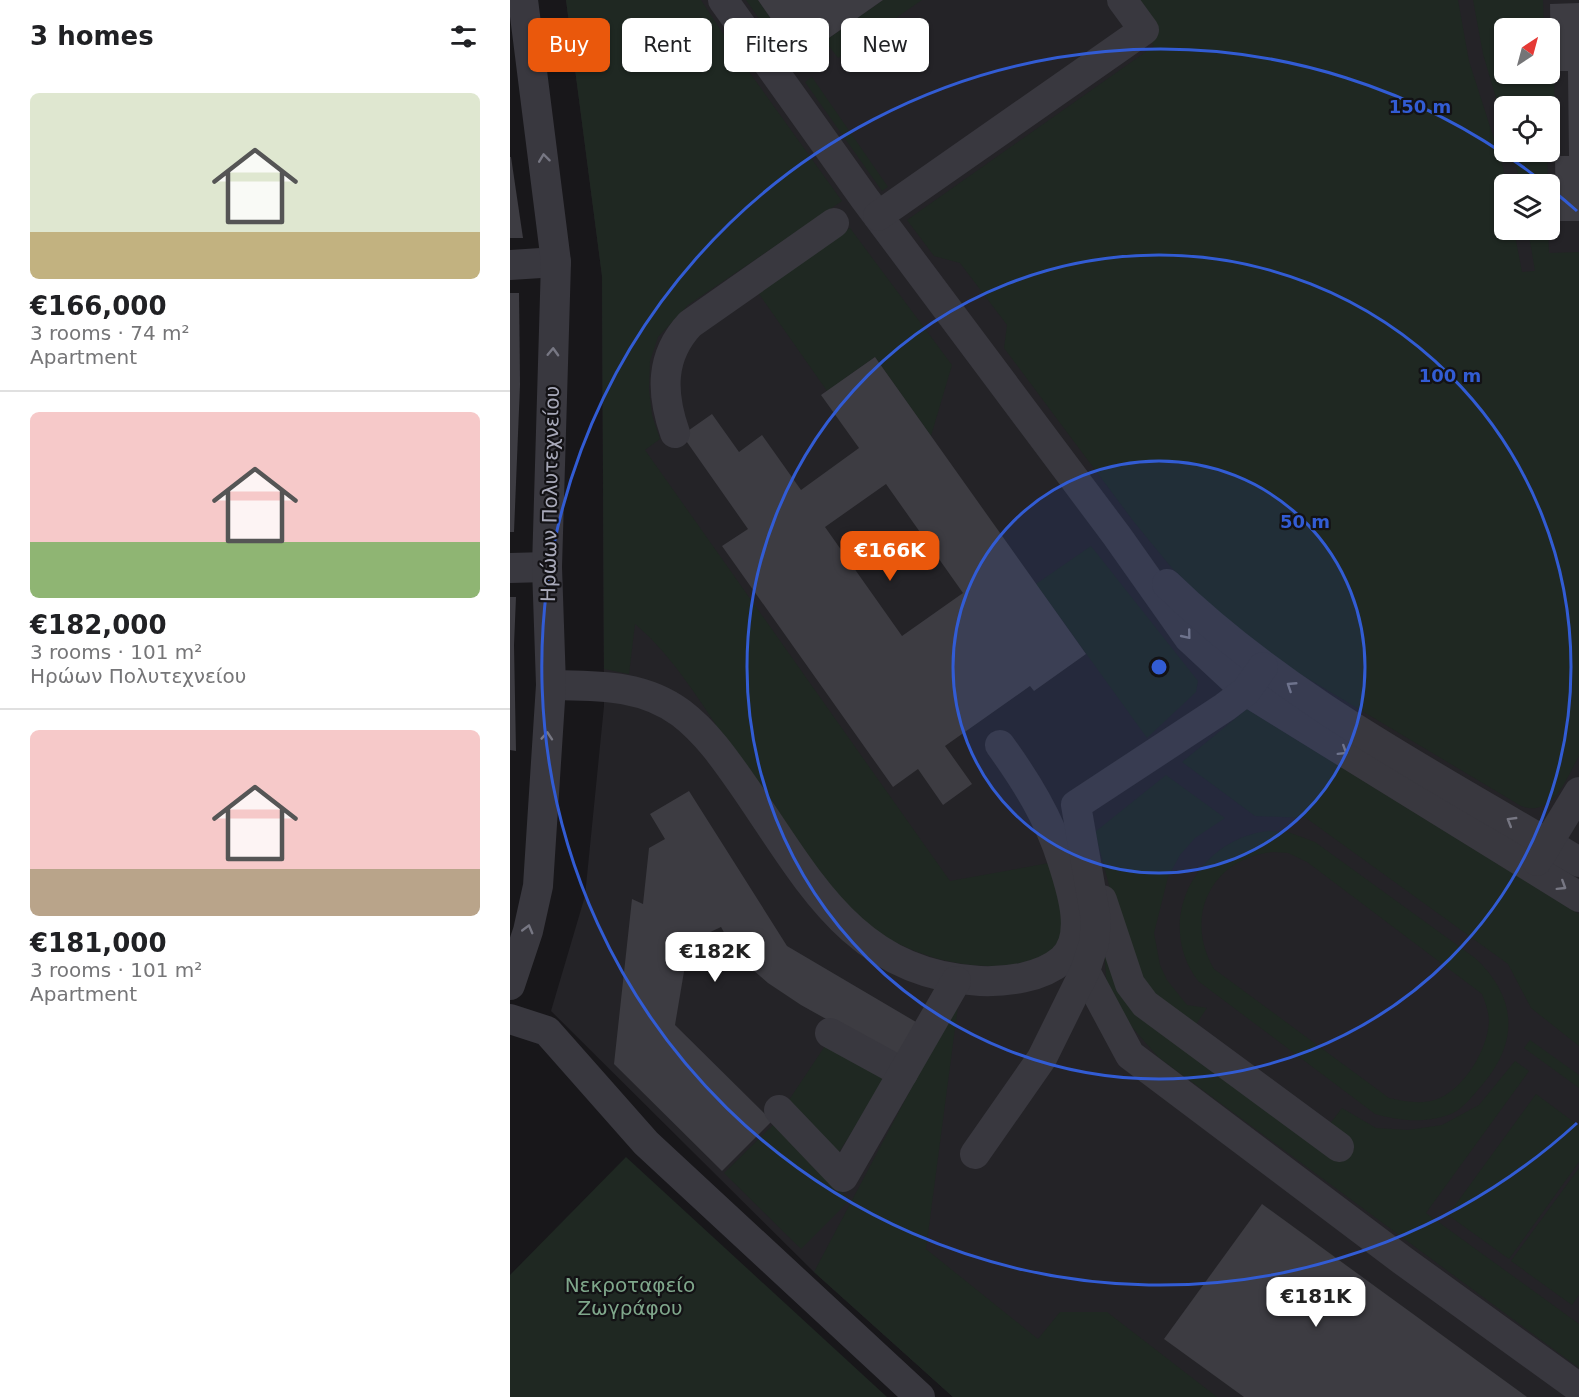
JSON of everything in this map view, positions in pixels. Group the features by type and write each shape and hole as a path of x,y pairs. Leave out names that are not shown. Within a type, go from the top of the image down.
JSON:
{"street":[{"name":"Ηρώων Πολυτεχνείου","path":"510,985 528,931 538,886 550,685 546,567 555,262 523,0"},
{"path":"723,0 878,216 1117,536 1188,638 1246,691 1540,856 1579,862"},
{"path":"878,216 1143,30 1122,0"},
{"path":"675,433 669,415 665,380 668,357 679,335 690,324 834,223"},
{"path":"510,265 555,262"},
{"path":"1117,536 1204,620 1263,667 1369,736 1540,856 1579,897"},
{"path":"510,568 546,567"},
{"path":"975,1154 1042,1058 1084,970 1094,943 1096,920 1076,805 1246,691 1263,667"},
{"path":"550,685 608,686 632,689 666,703 682,714 723,756 828,908 870,944 918,970 956,981 1015,979 1051,968 1064,959 1075,929 1074,904 1047,819 1023,777 1000,745"},
{"path":"1540,856 1579,792"},
{"path":"1080,831 1130,984 1145,1004 1340,1147"},
{"path":"1084,970 1130,1056 1401,1260 1579,1388"},
{"path":"779,1110 843,1177 956,981"},
{"path":"510,1019 548,1031 646,1143 920,1397"},
{"path":"830,1034 903,1073"}],"shaded area":[{"path":"566,0 1579,0 1579,1397 953,1397 814,1272 551,1011 585,896 604,706 602,276 575,72 610,72 610,18 568,18"}],"green space":[{"path":"566,0 701,0 724,35 724,72 749,72 842,201 688,305 658,337 650,361 649,390 652,415 660,439 645,450 950,881 1049,863 1062,912 1062,925 1061,937 1055,947 1046,954 1014,964 968,965 925,955 879,933 851,913 834,895 688,683 663,652 635,624 629,674 604,669 602,276 575,72 610,72 610,18 568,18"},
{"path":"746,0 758,0 771,18 758,18"},
{"path":"883,0 922,0 896,18 858,18"},
{"path":"1122,0 1458,0 1469,61 1494,139 1494,162 1501,162 1504,174 1494,174 1494,240 1516,240 1522,272 1535,271 1530,240 1548,240 1549,253 1579,252 1579,756 1563,785 1550,802 1532,808 1521,806 1280,662 1215,610 1171,567 1134,522 1004,348 1007,325 960,263 934,256 907,220 1154,46"},
{"path":"1473,0 1543,0 1544,18 1494,18 1494,84 1554,84 1554,96 1495,96 1483,54"},
{"path":"841,30 841,56 838,58 829,46 829,38"},
{"path":"812,77 888,187 882,191 805,82"},
{"path":"1515,162 1547,162 1548,174 1518,174"},
{"path":"850,228 952,365 931,436 875,357 827,391 757,291"},
{"path":"1091,546 1198,681 1196,692 1147,738 1036,584"},
{"path":"1247,709 1579,914 1579,1046 1531,1008 1508,964 1306,818 1255,816 1182,762"},
{"path":"1166,775 1225,818 1195,838 1180,855 1168,877 1154,933 1160,965 1167,980 1187,1005 1207,1008 1195,1026 1147,991 1130,965 1095,832"},
{"path":"1268,831 1288,832 1315,842 1475,958 1489,973 1505,1003 1508,1035 1495,1068 1461,1107 1453,1113 1424,1120 1404,1120 1375,1114 1198,981 1185,958 1180,933 1182,909 1190,886 1203,866 1221,849 1243,837","holes":["1273,852 1288,853 1307,862 1482,994 1489,1018 1485,1043 1467,1075 1450,1092 1440,1098 1421,1102 1389,1098 1214,969 1205,949 1202,929 1203,910 1209,893 1219,878 1234,865 1252,857"]},
{"path":"1100,897 1121,977 1329,1125 1342,1108 1376,1128 1408,1130 1442,1125 1479,1105 1515,1061 1529,1071 1426,1213 1579,1324 1579,1368 1158,1057 1124,1018 1107,990"},
{"path":"959,998 926,1249 1038,1339 1060,1312 1107,1312 1217,1397 953,1397 814,1272"},
{"path":"831,1037 891,1070 834,1160 783,1109"},
{"path":"1530,1040 1579,1075 1579,1088 1524,1048"},
{"path":"1536,1094 1579,1126 1579,1162 1509,1259 1448,1215"},
{"path":"774,1124 850,1200 801,1249 724,1173"},
{"name":"Νεκροταφείο Ζωγράφου","path":"626,1157 887,1397 510,1397 510,1275"},
{"path":"1579,1168 1579,1295 1572,1305 1511,1261"}],"building":[{"path":"758,0 883,0 857,18 841,18 841,30 829,38 829,18 771,18"},
{"path":"1579,3 1579,221 1560,221 1560,174 1555,174 1555,162 1560,162 1560,156 1569,156 1568,71 1560,71 1560,18 1550,18 1550,4"},
{"path":"511,157 523,238 510,238"},
{"path":"510,293 519,293 520,385 514,532 510,532"},
{"path":"875,357 1086,654 1034,691 1030,686 945,746 972,784 943,805 918,769 893,787 722,546 748,529 682,435 712,414 739,452 762,435 801,490 859,448 821,395","holes":["886,484 963,593 902,636 825,527"]},
{"path":"510,597 516,597 514,645 516,751 510,750"},
{"path":"689,791 787,946 916,1022 896,1058 801,1005 768,983 737,956 721,927 689,942 675,1025 772,1121 722,1171 614,1064 632,899 643,904 649,848 665,839 650,814"},
{"path":"1262,1204 1527,1397 1244,1397 1164,1339"}]}
